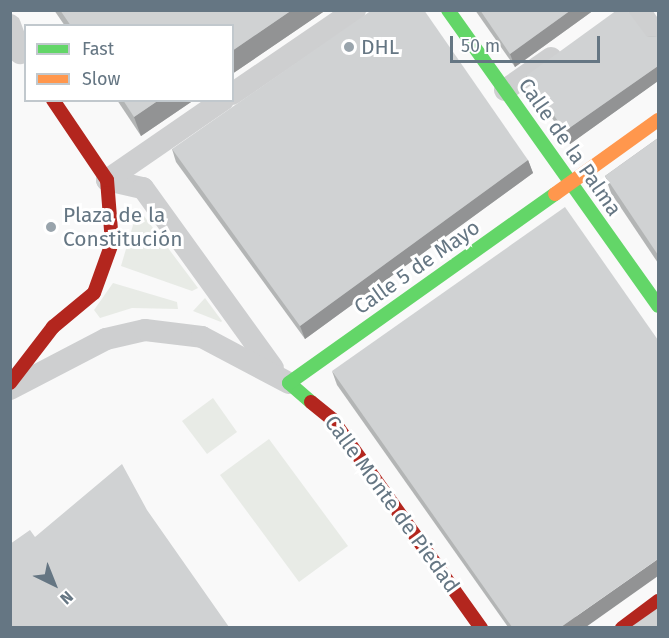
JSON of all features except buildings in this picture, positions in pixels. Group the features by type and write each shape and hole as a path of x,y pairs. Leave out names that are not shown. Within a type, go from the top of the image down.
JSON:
{"street":[{"path":"234,93 355,10"},
{"name":"Calle de la Palma","path":"448,10 506,90 569,184 658,306"},
{"path":"639,10 658,39"},
{"path":"10,25 19,53"},
{"path":"506,90 568,46"},
{"path":"10,383 53,327 101,282 113,228 107,180 54,102"},
{"path":"107,180 220,102"},
{"name":"Calle 5 de Mayo","path":"289,383 658,120"},
{"name":"Calle Monte de Piedad","path":"107,180 143,188 238,324 289,383 332,419 481,627"},
{"path":"10,389 106,339 145,330 202,337 289,383"},
{"path":"622,627 658,601"}],"shaded area":[{"path":"138,208 198,288 192,291 121,266"},
{"path":"113,283 177,302 178,309 132,308 100,318 94,310"},
{"path":"205,298 222,321 221,322 193,311"},
{"path":"213,398 237,432 207,454 182,421"},
{"path":"269,439 348,546 299,582 220,475"}],"traffic: fast":[{"path":"448,10 658,306"},
{"path":"311,402 289,383 555,194"}],"traffic: slow":[{"path":"555,194 658,120"}],"traffic: jam":[{"path":"10,383 53,327 94,293 112,243 107,180 54,102"},
{"path":"311,402 332,419 481,628"},
{"path":"622,628 658,601"}],"place":[{"name":"DHL","path":"349,47"},
{"name":"Plaza de la Constitución","path":"51,227"}]}
